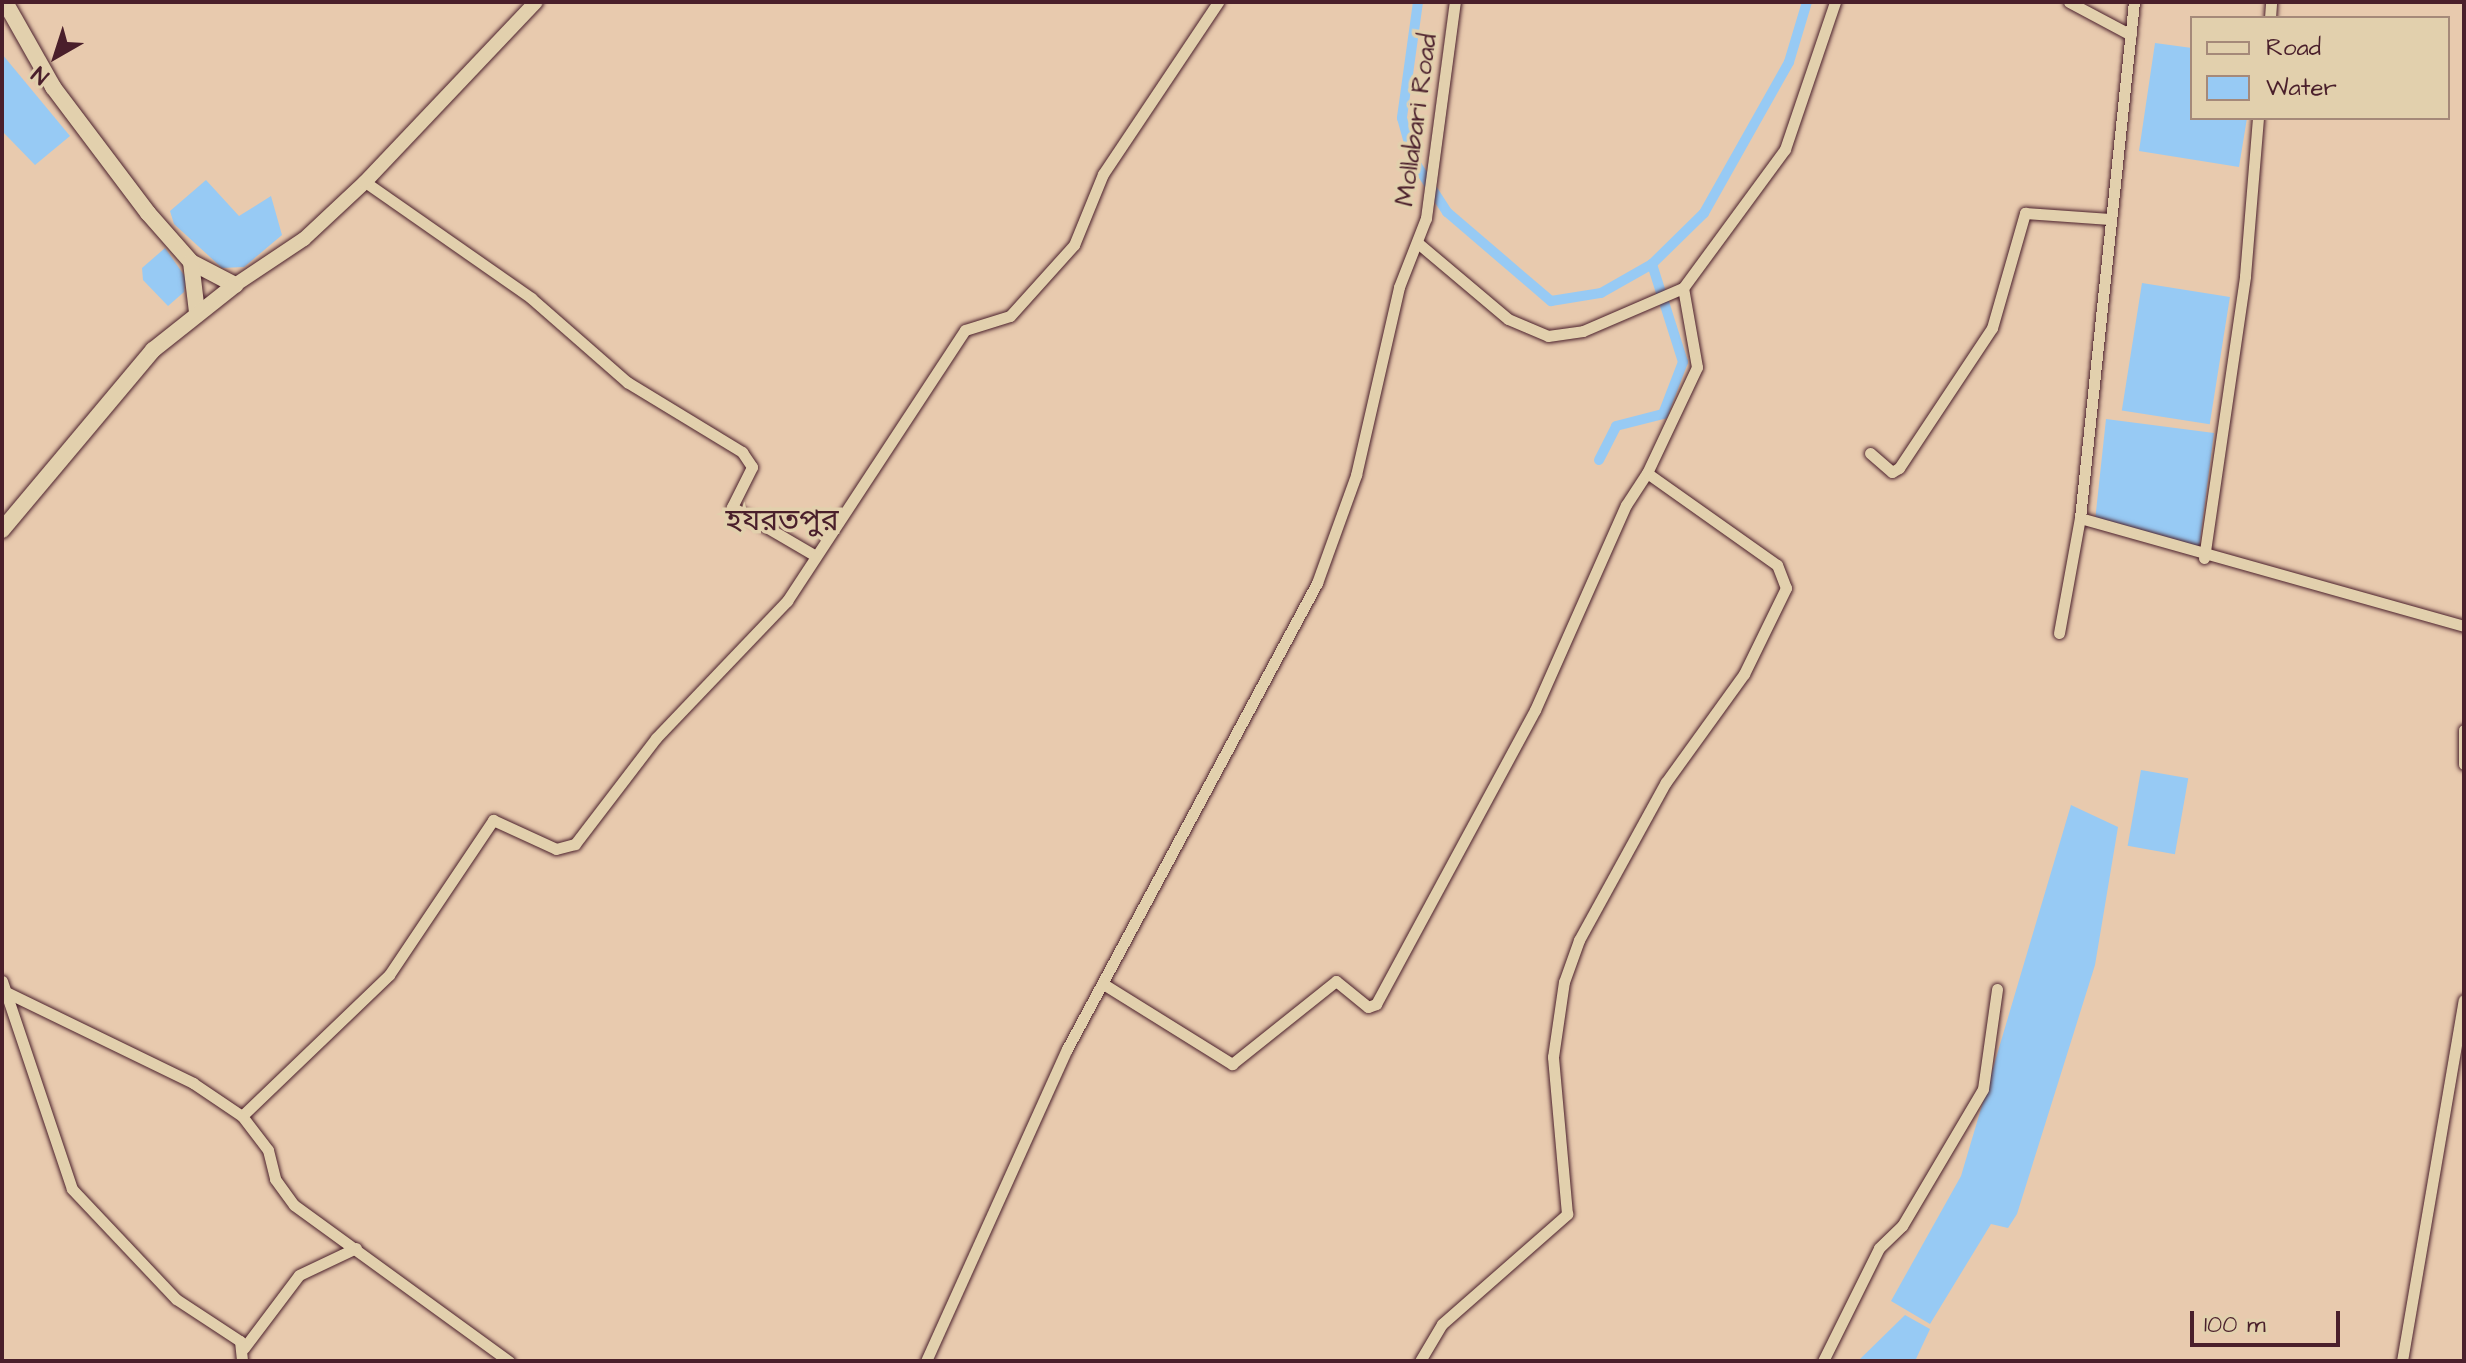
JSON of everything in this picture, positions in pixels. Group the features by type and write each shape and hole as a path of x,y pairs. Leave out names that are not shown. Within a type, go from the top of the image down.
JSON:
{"main road":[{"path":"2,530 153,350 197,312 235,285 191,262 53,87 5,2"},
{"path":"191,262 197,312"}],"street":[{"path":"235,285 304,239 365,182 536,2"},
{"path":"242,1116 389,975 493,820 556,849 575,844 656,738 787,601 965,330 1010,316 1074,245 1103,174 1218,2"},
{"name":"Mollabari Road","path":"926,1361 1063,1059 1305,615 1356,475 1399,287 1419,244 1426,218 1434,179 1455,2"},
{"path":"1419,244 1508,319 1548,336 1583,331 1651,304 1681,288 1785,149 1835,2"},
{"path":"2069,2 2131,35"},
{"path":"2059,633 2080,518 2134,2"},
{"path":"2204,558 2245,276 2258,120"},
{"path":"365,182 531,298 627,382 742,452 752,467 735,512 816,556"},
{"path":"1870,453 1892,472 1899,468 1992,328 2025,213 2110,219"},
{"path":"1105,985 1232,1064 1331,983 1346,984 1368,1007 1376,1004 1521,738 1697,367 1681,288"},
{"path":"1420,1361 1442,1324 1561,1226 1567,1173 1561,1138 1554,1024 1579,940 1682,757 1744,674 1786,588 1777,565 1647,473"},
{"path":"2080,518 2204,558 2464,626"},
{"path":"2464,730 2464,764"},
{"path":"2,981 72,1189 176,1299 244,1348"},
{"path":"1823,1361 1867,1269 1902,1226 1983,1089 1997,989"},
{"path":"8,993 193,1083 242,1116 268,1150 275,1179 294,1205 509,1361"},
{"path":"2402,1361 2464,1000"},
{"path":"242,1361 244,1348 299,1275 323,1258 356,1248"}],"water":[{"path":"2155,43 2190,48 2190,120 2247,120 2239,167 2139,151"},
{"path":"2,54 70,136 35,165 2,131"},
{"path":"206,180 239,216 271,196 282,235 244,267 222,268 174,224 170,211"},
{"path":"165,248 186,278 184,292 168,306 143,280 142,268"},
{"path":"2142,283 2230,297 2210,424 2122,410"},
{"path":"2106,419 2214,433 2199,549 2095,521"},
{"path":"2141,770 2188,778 2175,854 2128,846"},
{"path":"2071,805 2118,827 2095,965 2017,1214 2008,1228 1991,1224 1930,1324 1891,1301 1961,1176"},
{"path":"1905,1315 1930,1329 1915,1361 1858,1361"}],"waterway":[{"path":"1418,2 1402,118 1414,161 1447,212 1551,301 1601,293 1652,264 1704,213 1789,62 1807,2"},
{"path":"1599,460 1616,426 1663,414 1683,362 1652,264"}],"district":[{"name":"হযরতপুর","path":"782,521"}]}
